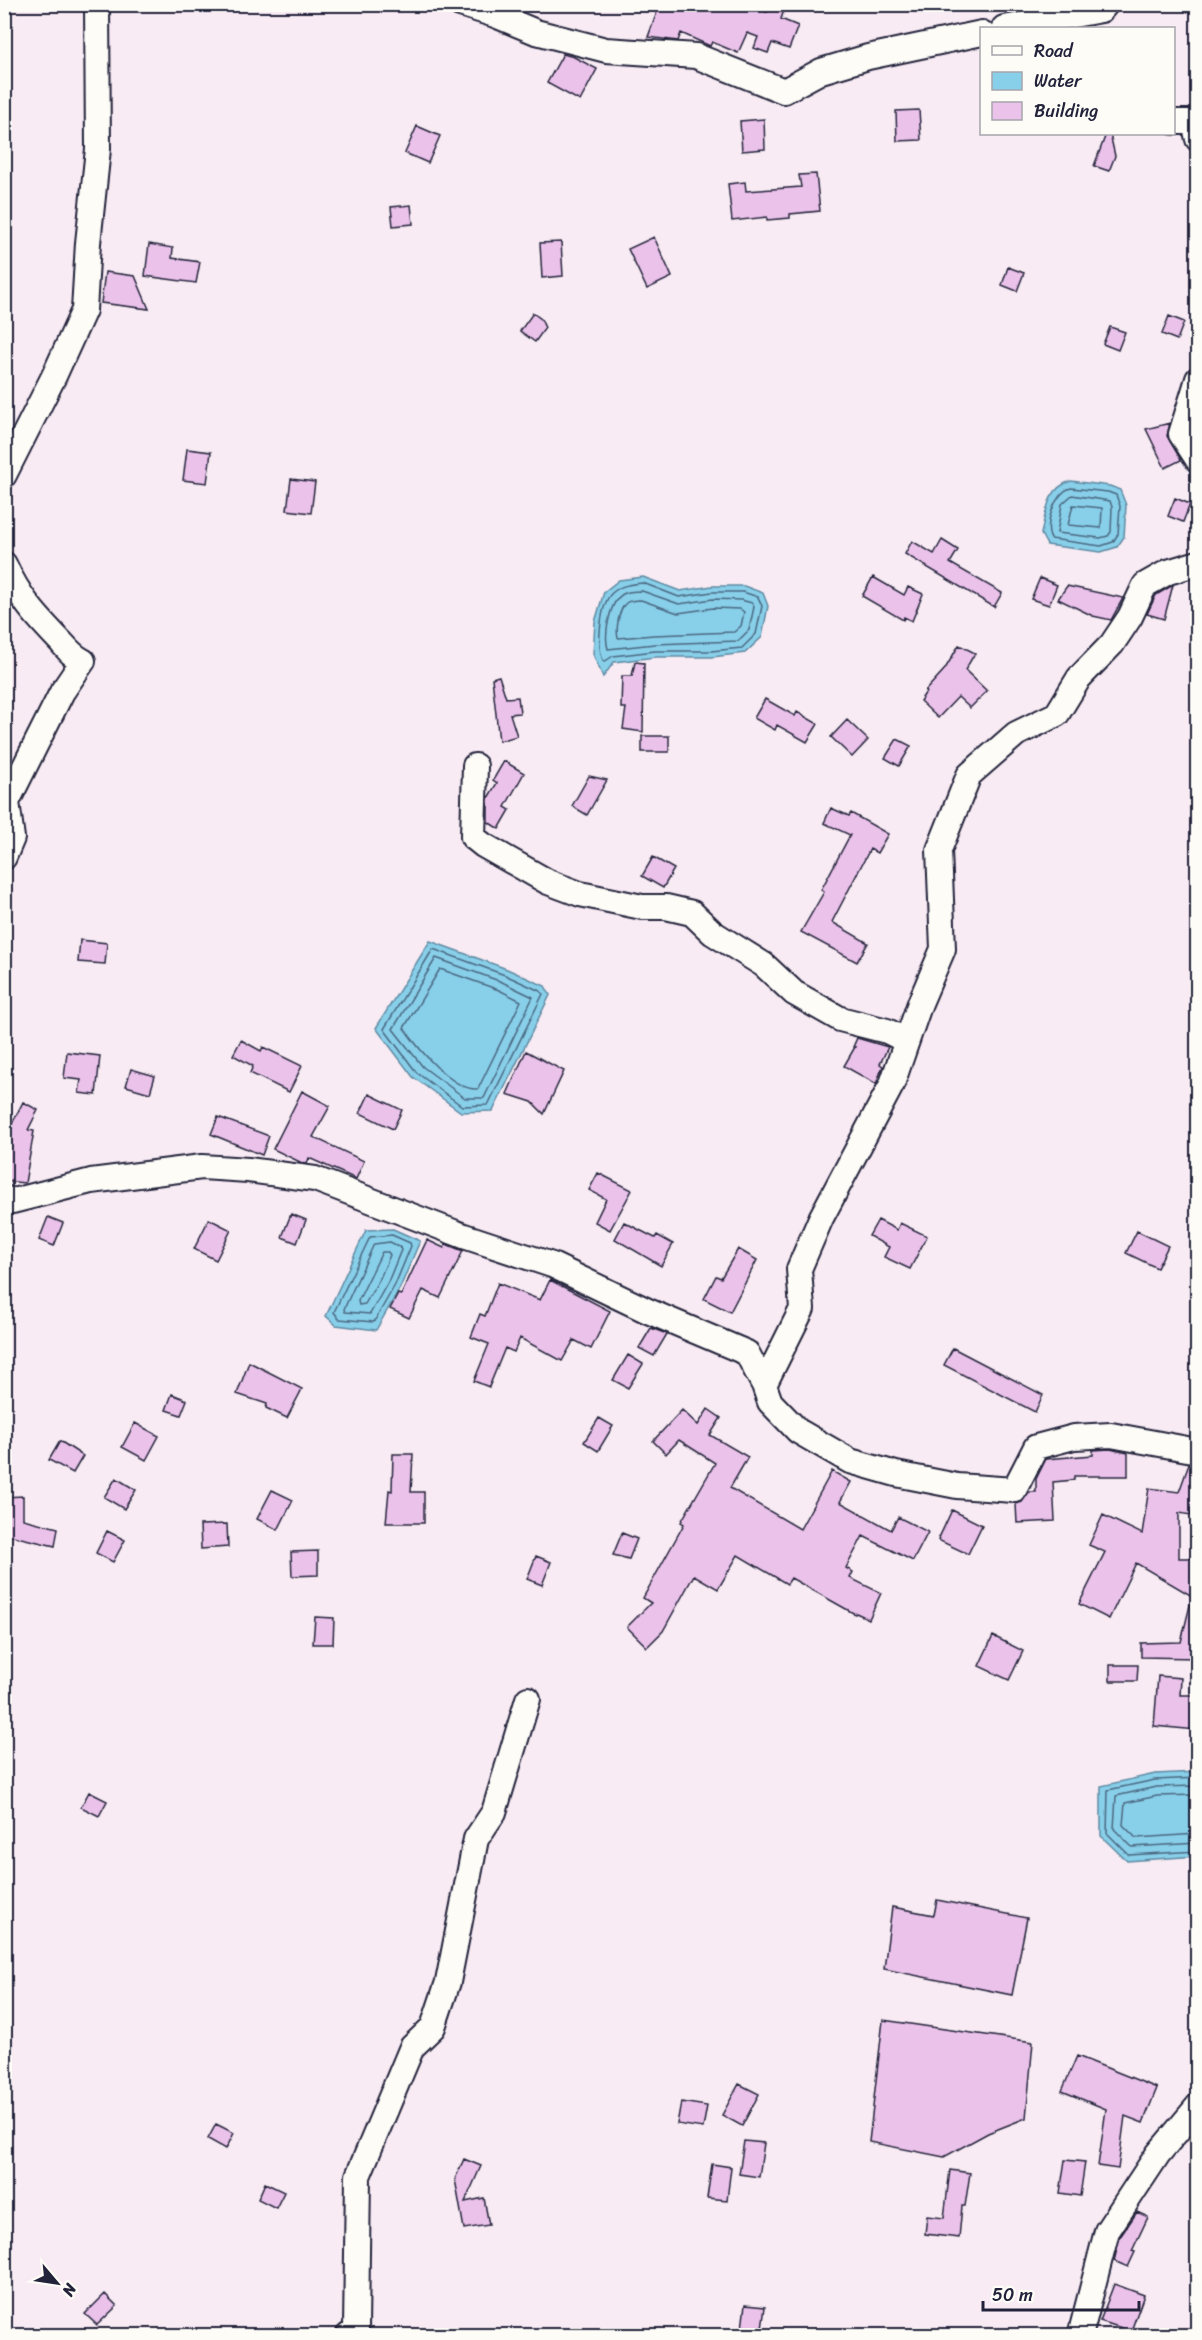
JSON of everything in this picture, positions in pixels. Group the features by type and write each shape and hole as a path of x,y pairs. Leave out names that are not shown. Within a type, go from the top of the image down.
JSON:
{"street":[{"path":"4,475 84,310 88,243 98,149 97,4"},
{"path":"460,4 536,32 574,43 606,50 696,56 784,91 821,72 868,57 980,33"},
{"path":"1011,27 1105,14"},
{"path":"1175,122 1194,122 1197,139"},
{"path":"1197,379 1180,434 1197,460"},
{"path":"764,1385 802,1309 799,1269 821,1218 892,1084 920,1003 943,949 939,850 969,775 1016,734 1057,714 1078,678 1112,644 1130,617 1145,585 1168,572 1197,563"},
{"path":"4,564 18,593 43,625 74,657 83,661 63,692 7,802 12,838 4,857"},
{"path":"475,766 473,837 483,845 548,882 580,894 642,907 666,907 692,913 713,933 764,965 794,993 840,1020 887,1031 907,1041"},
{"path":"4,1198 13,1201 91,1181 202,1167 248,1170 315,1179 464,1236 552,1265 648,1311 747,1353 770,1402 798,1431 850,1461 896,1474 957,1486 1014,1490 1036,1447 1074,1437 1111,1435 1197,1450"},
{"path":"348,2336 357,2330 358,2176 412,2047 433,2027 448,1982 476,1839 494,1812 528,1699"},
{"path":"1080,2336 1107,2231 1158,2154 1197,2106"}],"water":[{"path":"1071,481 1110,486 1120,490 1126,505 1124,537 1117,547 1101,552 1047,545 1041,534 1049,502 1057,489"},
{"path":"643,577 680,591 712,586 744,586 763,593 768,606 762,637 745,653 712,657 656,657 614,662 603,677 593,654 595,622 604,592 619,580"},
{"path":"430,941 507,969 545,986 550,995 493,1111 461,1112 413,1077 376,1028"},
{"path":"393,1229 420,1241 400,1288 376,1330 336,1325 326,1316 366,1230"},
{"path":"1197,1772 1197,1856 1127,1861 1101,1836 1101,1786 1155,1774"}],"building":[{"path":"660,4 743,4 767,12 770,4 786,4 781,19 798,26 789,49 772,43 768,53 754,48 758,37 747,33 738,53 712,42 710,46 681,33 678,41 648,37"},
{"path":"563,54 597,69 580,101 547,83"},
{"path":"919,110 921,140 897,141 896,111"},
{"path":"764,119 765,149 742,151 740,121"},
{"path":"417,126 440,136 428,163 405,153"},
{"path":"1106,135 1110,135 1115,156 1109,171 1094,166"},
{"path":"816,174 820,211 790,214 790,218 767,220 767,217 732,221 728,184 745,182 746,191 801,187 799,175"},
{"path":"411,205 413,224 393,226 391,207"},
{"path":"654,237 672,277 647,289 628,249"},
{"path":"561,242 563,276 542,278 540,243"},
{"path":"149,244 173,248 172,258 200,262 196,283 145,276"},
{"path":"1008,267 1024,273 1017,291 1002,285"},
{"path":"105,272 135,276 149,309 101,303"},
{"path":"533,313 541,319 545,328 535,342 520,331"},
{"path":"1169,316 1184,322 1177,340 1162,334"},
{"path":"1110,327 1125,332 1118,350 1103,344"},
{"path":"1170,423 1167,436 1181,460 1165,468 1146,429"},
{"path":"187,449 211,452 207,483 183,480"},
{"path":"291,479 315,482 311,513 287,510"},
{"path":"1175,498 1190,504 1183,522 1168,516"},
{"path":"942,540 958,550 950,563 1002,593 994,607 905,554 912,541 934,554"},
{"path":"873,577 904,595 908,587 923,594 912,621 904,617 903,620 862,596"},
{"path":"1040,578 1057,585 1049,605 1031,599"},
{"path":"1173,585 1164,619 1147,614 1156,595"},
{"path":"1067,586 1123,598 1111,620 1093,616 1058,599"},
{"path":"959,645 975,653 965,670 987,691 970,708 958,697 938,718 920,701 925,691 945,669"},
{"path":"635,662 644,663 643,732 623,729 626,708 621,708 622,676 632,676"},
{"path":"499,676 506,698 518,697 520,713 510,714 517,736 499,741 492,678"},
{"path":"765,699 795,716 797,712 818,724 807,742 777,725 775,730 754,718"},
{"path":"847,720 868,740 852,757 831,737"},
{"path":"642,736 669,736 669,752 642,752"},
{"path":"897,739 911,746 899,766 885,758"},
{"path":"504,761 524,773 505,807 510,810 499,829 488,822 488,798 497,783 493,780"},
{"path":"589,776 607,780 587,815 572,806"},
{"path":"831,808 849,816 851,813 888,834 877,853 870,849 832,922 868,943 857,962 801,932 824,892 821,890 850,835 824,823"},
{"path":"653,857 674,869 663,888 642,876"},
{"path":"80,940 107,943 105,964 78,962"},
{"path":"857,1038 888,1047 880,1064 883,1066 876,1084 844,1066 855,1047 853,1047"},
{"path":"241,1040 261,1051 263,1047 302,1066 289,1092 250,1073 253,1066 233,1055"},
{"path":"526,1051 564,1071 544,1114 532,1102 507,1094"},
{"path":"67,1052 100,1056 96,1095 79,1093 81,1080 64,1078"},
{"path":"131,1069 155,1076 150,1093 126,1086"},
{"path":"302,1091 330,1106 313,1137 364,1161 356,1179 309,1158 307,1164 302,1163 273,1149"},
{"path":"369,1094 402,1110 393,1129 360,1113"},
{"path":"23,1102 38,1110 28,1130 34,1131 25,1183 4,1181 4,1129 9,1130"},
{"path":"218,1117 269,1136 262,1155 211,1134"},
{"path":"598,1173 632,1190 610,1230 595,1222 606,1199 589,1190"},
{"path":"291,1214 306,1220 297,1243 282,1237"},
{"path":"48,1217 63,1223 54,1246 39,1240"},
{"path":"209,1219 231,1230 216,1260 194,1249"},
{"path":"878,1220 897,1230 900,1223 927,1236 910,1269 884,1257 889,1247 869,1236"},
{"path":"624,1222 655,1238 657,1235 673,1244 661,1266 615,1239"},
{"path":"1137,1231 1168,1246 1157,1268 1126,1253"},
{"path":"427,1240 444,1248 446,1244 463,1251 440,1298 423,1290 409,1318 390,1309 398,1294 401,1295"},
{"path":"738,1249 757,1260 730,1312 704,1299 716,1276 721,1278"},
{"path":"550,1280 610,1311 591,1349 574,1340 562,1361 520,1338 514,1352 505,1348 489,1387 474,1381 489,1344 471,1337 480,1314 485,1316 498,1283 540,1300"},
{"path":"651,1328 667,1334 654,1356 639,1348"},
{"path":"953,1348 1043,1395 1035,1412 944,1365"},
{"path":"628,1355 643,1364 628,1388 613,1380"},
{"path":"249,1362 302,1389 287,1418 266,1408 267,1404 237,1394"},
{"path":"172,1394 187,1400 181,1415 166,1410"},
{"path":"708,1409 721,1418 710,1435 748,1457 730,1488 800,1529 832,1471 851,1482 840,1502 891,1530 898,1517 928,1532 913,1561 863,1536 846,1568 853,1572 850,1578 881,1593 869,1619 855,1614 791,1578 787,1584 738,1555 718,1589 694,1575 663,1631 647,1647 627,1627 651,1603 643,1598 684,1524 681,1522 715,1463 679,1440 666,1454 653,1441 682,1410 698,1425"},
{"path":"599,1418 613,1426 598,1451 584,1442"},
{"path":"135,1423 159,1436 146,1460 122,1447"},
{"path":"60,1441 83,1456 73,1473 49,1460"},
{"path":"1110,1449 1128,1453 1128,1476 1074,1476 1074,1480 1053,1482 1055,1521 1017,1523 1016,1504 1022,1502 1029,1492 1036,1492 1036,1479 1046,1459 1093,1455 1093,1450"},
{"path":"393,1454 413,1454 411,1492 424,1492 424,1523 386,1523 389,1490 392,1491"},
{"path":"1189,1464 1197,1465 1197,1471 1191,1515 1179,1513 1179,1558 1197,1558 1197,1599 1136,1563 1109,1619 1079,1604 1105,1552 1089,1545 1103,1515 1142,1534 1149,1488 1179,1492"},
{"path":"116,1478 136,1490 124,1509 104,1497"},
{"path":"272,1490 293,1500 278,1530 257,1519"},
{"path":"23,1496 23,1519 58,1528 55,1546 4,1534 4,1497"},
{"path":"952,1510 982,1525 968,1554 938,1540"},
{"path":"227,1524 228,1547 201,1549 200,1525"},
{"path":"107,1531 125,1540 113,1562 96,1553"},
{"path":"622,1533 637,1539 629,1559 613,1555"},
{"path":"318,1551 318,1575 292,1576 291,1552"},
{"path":"536,1556 551,1562 542,1585 527,1579"},
{"path":"1191,1601 1197,1602 1197,1658 1141,1657 1141,1643 1181,1642"},
{"path":"315,1617 334,1618 333,1644 313,1644"},
{"path":"993,1636 1023,1651 1009,1680 979,1666"},
{"path":"1110,1665 1138,1665 1137,1681 1110,1681"},
{"path":"1158,1676 1181,1678 1180,1695 1197,1695 1197,1730 1154,1726"},
{"path":"89,1792 107,1801 99,1816 81,1807"},
{"path":"937,1900 1027,1918 1012,1995 884,1969 892,1907 934,1915"},
{"path":"883,2020 1033,2042 1026,2118 988,2133 944,2157 869,2142"},
{"path":"1077,2056 1157,2088 1143,2123 1125,2116 1118,2169 1098,2166 1106,2109 1062,2091"},
{"path":"739,2084 759,2094 742,2126 722,2115"},
{"path":"681,2102 707,2106 703,2128 677,2124"},
{"path":"216,2124 234,2133 226,2149 208,2139"},
{"path":"744,2141 764,2143 759,2177 739,2174"},
{"path":"464,2159 481,2166 465,2202 484,2198 489,2225 464,2229 455,2179"},
{"path":"1065,2160 1085,2162 1080,2196 1060,2193"},
{"path":"712,2164 731,2167 727,2200 707,2198"},
{"path":"950,2170 970,2173 965,2206 962,2206 959,2238 925,2234 927,2216 944,2218"},
{"path":"265,2183 284,2192 276,2208 258,2199"},
{"path":"1137,2212 1148,2217 1132,2251 1135,2252 1128,2267 1114,2261 1120,2237"},
{"path":"1114,2284 1144,2295 1131,2331 1100,2321"},
{"path":"105,2294 117,2306 97,2325 85,2314"},
{"path":"745,2305 765,2307 761,2336 741,2336"}]}
